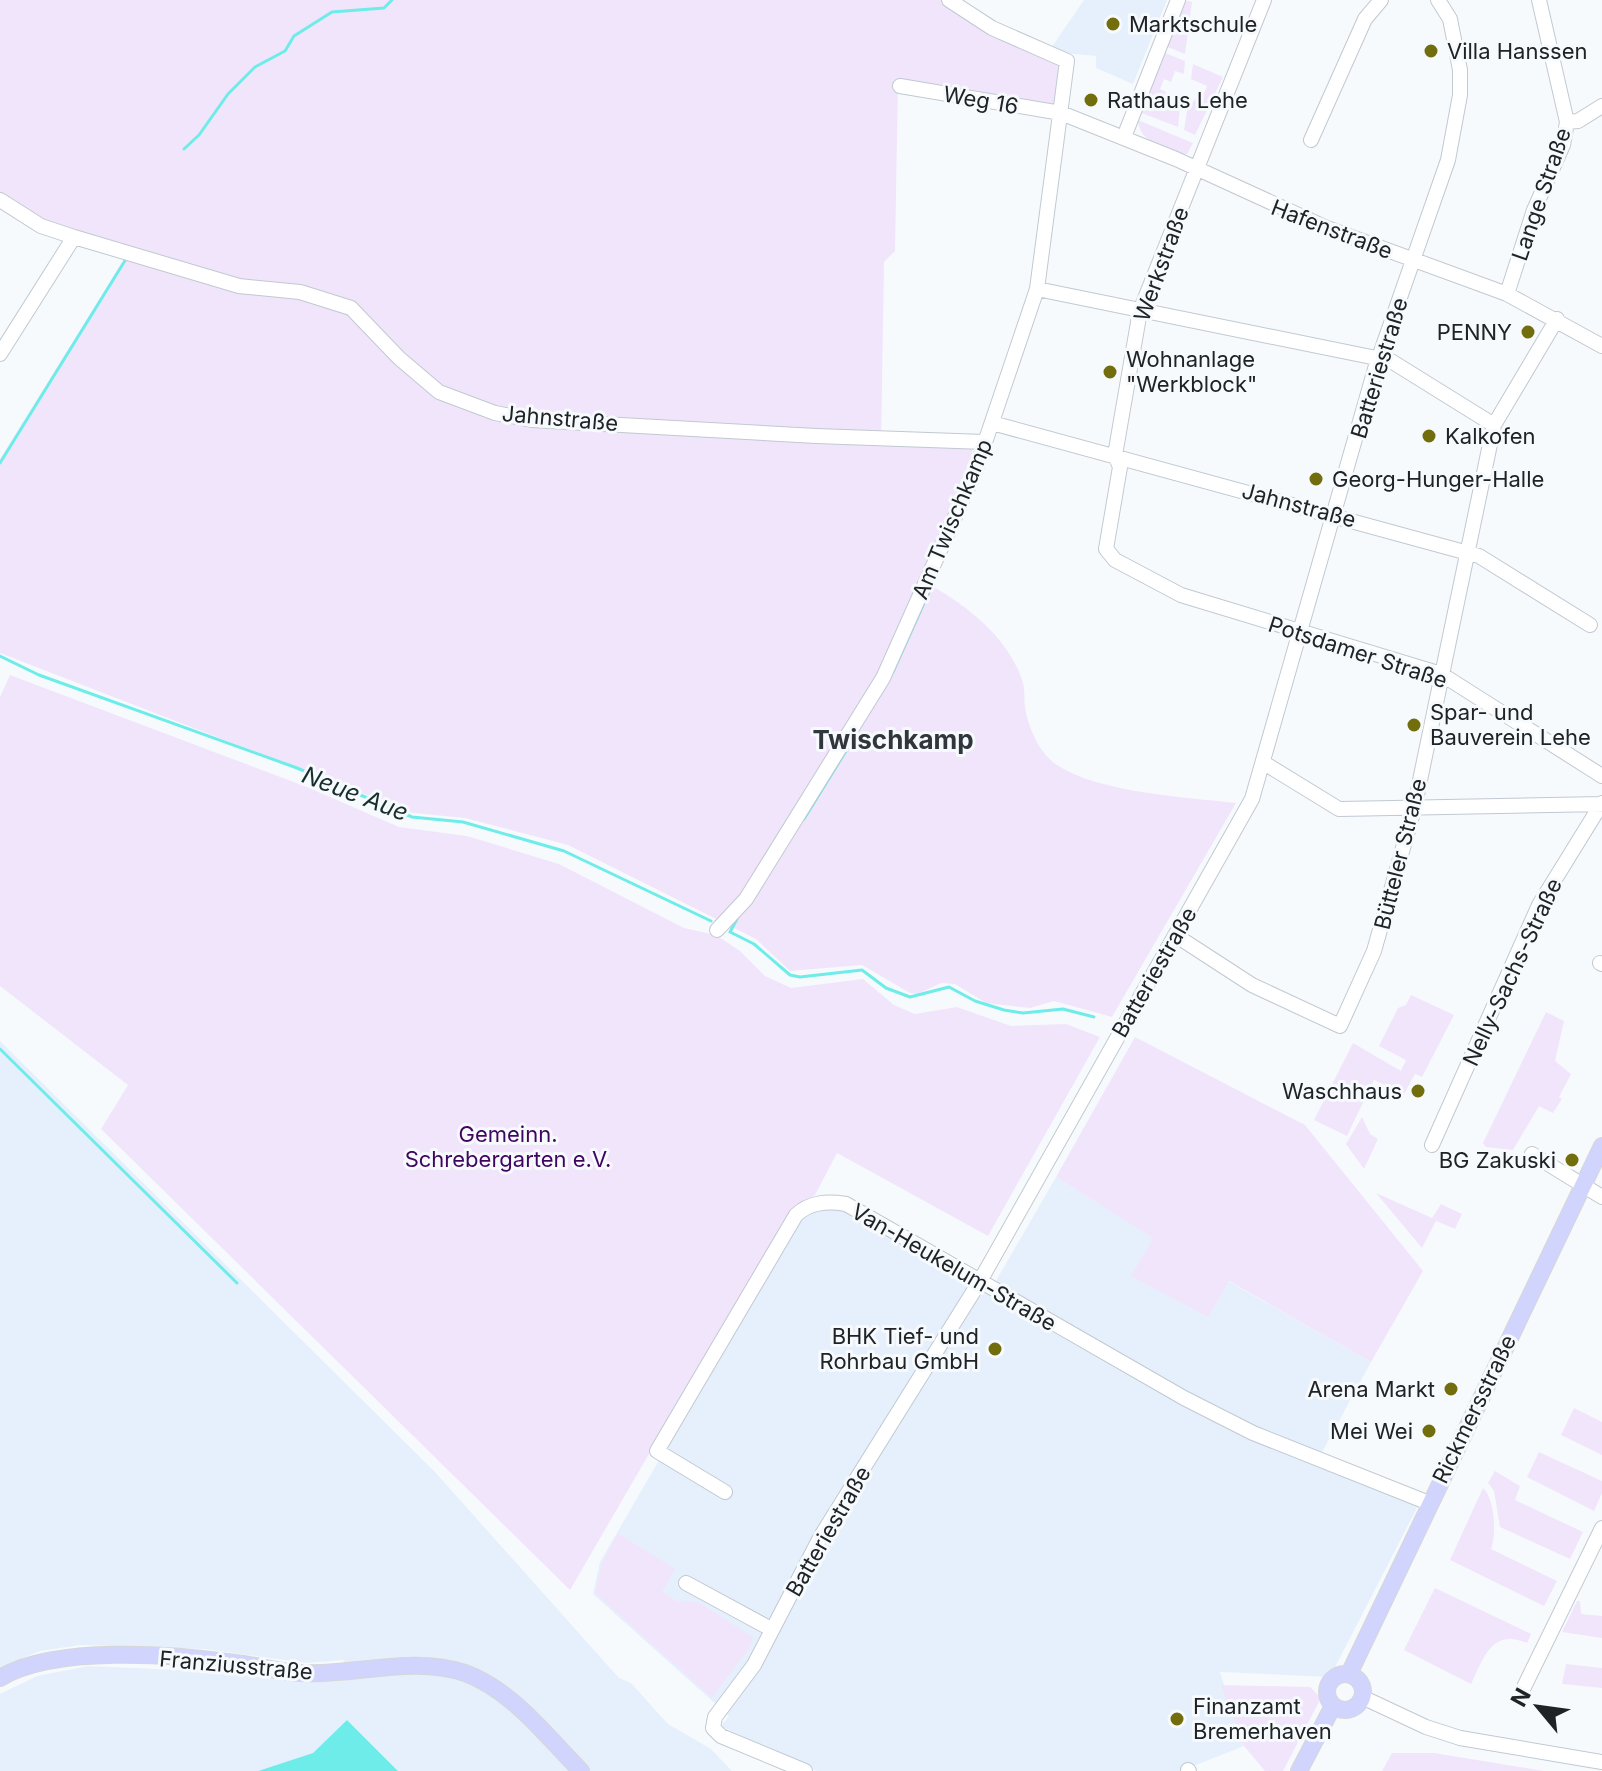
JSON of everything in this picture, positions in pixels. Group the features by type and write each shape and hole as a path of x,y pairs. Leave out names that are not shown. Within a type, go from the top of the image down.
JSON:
{"main road":[{"name":"Rickmersstraße","path":"1299,1771 1333,1706 1327,1695 1328,1685 1336,1675 1349,1674 1602,1146"},
{"name":"Franziusstraße","path":"0,1678 32,1663 87,1656 220,1661 298,1673 424,1667 450,1669 495,1688 581,1771"},
{"path":"1333,1706 1350,1709 1362,1697 1361,1683 1349,1674"}],"street":[{"name":"Am Twischkamp","path":"717,930 746,899 883,678 975,472 1037,289 1067,61 992,28 949,0"},
{"path":"1124,137 1178,0"},
{"name":"Werkstraße","path":"1106,549 1120,467 1115,455 1140,311 1264,0"},
{"path":"1311,140 1365,19 1381,0"},
{"name":"Batteriestraße","path":"805,1771 721,1736 713,1728 715,1717 754,1665 821,1536 980,1281 1252,799 1379,358 1448,160 1460,95 1460,70 1450,19 1438,0"},
{"name":"Lange Straße","path":"1507,294 1534,210 1563,145 1567,122 1539,0"},
{"name":"Weg 16","path":"900,86 1061,113"},
{"path":"1567,122 1578,121 1602,106"},
{"name":"Hafenstraße","path":"1061,113 1197,169 1265,203 1507,294 1602,346"},
{"name":"Jahnstraße","path":"0,200 41,226 74,237 239,286 300,292 351,308 399,358 439,392 495,413 532,420 985,442"},
{"path":"0,354 74,237"},
{"path":"1037,289 1391,361 1494,425"},
{"name":"Bütteler Straße","path":"1175,935 1252,985 1340,1026 1374,951 1414,809 1465,552 1494,425 1557,319"},
{"name":"Jahnstraße","path":"992,423 1336,514 1479,556 1590,625"},
{"name":"Potsdamer Straße","path":"1106,549 1115,560 1181,595 1441,674 1602,776"},
{"path":"1264,763 1339,809 1602,804"},
{"name":"Nelly-Sachs-Straße","path":"1432,1145 1539,905 1602,804"},
{"path":"1532,1154 1602,1197"},
{"name":"Van-Heukelum-Straße","path":"725,1492 657,1451 802,1210 822,1202 846,1204 1120,1364 1253,1433 1429,1503"},
{"path":"1524,1687 1602,1528"},
{"path":"686,1583 771,1629"},
{"path":"1362,1697 1426,1727 1460,1738 1602,1762"}],"shaded area":[{"name":"Marktschule","path":"1084,0 1167,0 1133,84 1096,68 1096,56 1063,53 1051,48"},
{"path":"0,1041 435,1472 619,1678 631,1683 668,1724 711,1749 732,1771 398,1771 347,1720 313,1753 258,1771 0,1771 0,1694 37,1676 88,1666 228,1672 305,1681 339,1677 344,1660 306,1663 204,1649 81,1645 40,1651 0,1667"},
{"path":"1056,1177 1154,1238 1132,1275 1228,1281 1371,1362 1320,1456 1419,1504 1330,1677 1220,1672 1244,1746 1181,1771 817,1771 721,1726 729,1716 593,1594 600,1562 797,1222 819,1207 844,1209 989,1293"}],"green space":[{"path":"0,0 942,0 1007,41 1060,65 1053,106 898,81 895,251 884,262 881,443 973,447 969,473 922,581 969,610 1008,651 1023,683 1025,707 1032,731 1051,760 1075,774 1119,788 1236,803 1112,1017 1054,1001 1030,1008 986,1003 955,984 941,983 918,994 910,993 862,965 790,971 756,939 568,845 465,818 413,813 0,653 0,459 126,256 40,221 15,200 0,195"},
{"path":"1184,0 1192,2 1185,54 1165,46"},
{"path":"1163,52 1185,61 1184,74 1175,71 1171,82 1164,79 1160,89 1166,92 1163,102 1180,108 1178,127 1139,112"},
{"path":"1193,64 1223,77 1195,135 1184,130 1187,111 1195,99 1201,101 1207,86 1191,79"},
{"path":"1138,120 1193,143 1187,154 1148,139 1139,128"},
{"name":"Gemeinn. Schrebergarten e.V.","path":"10,675 307,787 399,827 467,836 559,864 684,928 716,935 740,951 765,976 791,988 863,979 894,1005 915,1014 957,1007 1011,1026 1066,1024 1100,1037 988,1236 837,1153 815,1195 789,1213 570,1590 101,1129 128,1085 0,986 0,697"},
{"path":"1411,995 1454,1015 1422,1077 1415,1074 1404,1094 1374,1080 1347,1136 1314,1120 1353,1043 1401,1071 1406,1060 1379,1046 1398,1008 1406,1005"},
{"path":"1546,1012 1564,1021 1555,1061 1571,1074 1559,1097 1562,1099 1553,1113 1539,1106 1513,1150 1486,1147 1483,1143"},
{"path":"1135,1037 1305,1125 1423,1271 1371,1362 1229,1281 1208,1317 1131,1276 1153,1238 1056,1177"},
{"path":"1362,1117 1370,1134 1378,1139 1364,1169 1346,1144"},
{"path":"1376,1193 1432,1218 1441,1204 1462,1214 1455,1229 1436,1221 1422,1248"},
{"path":"1574,1408 1602,1422 1602,1455 1561,1435"},
{"path":"1539,1452 1602,1481 1602,1493 1594,1511 1527,1477"},
{"path":"1495,1471 1520,1486 1515,1500 1583,1532 1570,1559 1500,1527 1494,1491 1488,1483"},
{"path":"1483,1488 1494,1518 1491,1549 1557,1581 1544,1606 1450,1560"},
{"path":"618,1533 675,1569 662,1592 677,1601 698,1602 753,1637 750,1647 712,1698 595,1593 602,1563"},
{"path":"1435,1588 1531,1634 1527,1643 1515,1639 1497,1642 1485,1655 1471,1684 1404,1650"},
{"path":"1577,1601 1580,1601 1581,1614 1602,1616 1602,1638 1562,1632"},
{"path":"1566,1664 1602,1668 1602,1688 1562,1684"},
{"path":"1221,1685 1310,1687 1321,1698 1283,1771 1265,1771 1244,1746"},
{"path":"1392,1753 1434,1753 1544,1771 1382,1771"}],"water":[{"path":"347,1720 398,1771 258,1771 313,1753"}],"waterway":[{"path":"184,149 199,135 228,94 255,67 285,51 294,36 332,12 384,8 392,0"},
{"path":"0,463 126,259"},
{"path":"893,672 929,592"},
{"name":"Neue Aue","path":"0,656 39,675 297,768 412,817 463,822 564,851 711,921"},
{"path":"804,819 854,738"},
{"name":"Neue Aue","path":"737,919 730,932 754,944 790,975 800,977 862,970 886,988 910,997 949,987 975,1001 1004,1010 1023,1013 1063,1009 1094,1017"},
{"path":"0,1049 237,1283"}],"place":[{"name":"Marktschule","path":"1113,24"},
{"name":"Villa Hanssen","path":"1431,51"},
{"name":"Rathaus Lehe","path":"1091,100"},
{"name":"PENNY","path":"1528,332"},
{"name":"Wohnanlage \"Werkblock\"","path":"1110,372"},
{"name":"Kalkofen","path":"1429,436"},
{"name":"Georg-Hunger-Halle","path":"1316,479"},
{"name":"Spar- und Bauverein Lehe","path":"1414,725"},
{"name":"Waschhaus","path":"1418,1091"},
{"name":"BG Zakuski","path":"1572,1160"},
{"name":"BHK Tief- und Rohrbau GmbH","path":"995,1349"},
{"name":"Arena Markt","path":"1451,1389"},
{"name":"Mei Wei","path":"1429,1431"},
{"name":"Finanzamt Bremerhaven","path":"1177,1719"}],"district":[{"name":"Twischkamp","path":"893,740"}]}
